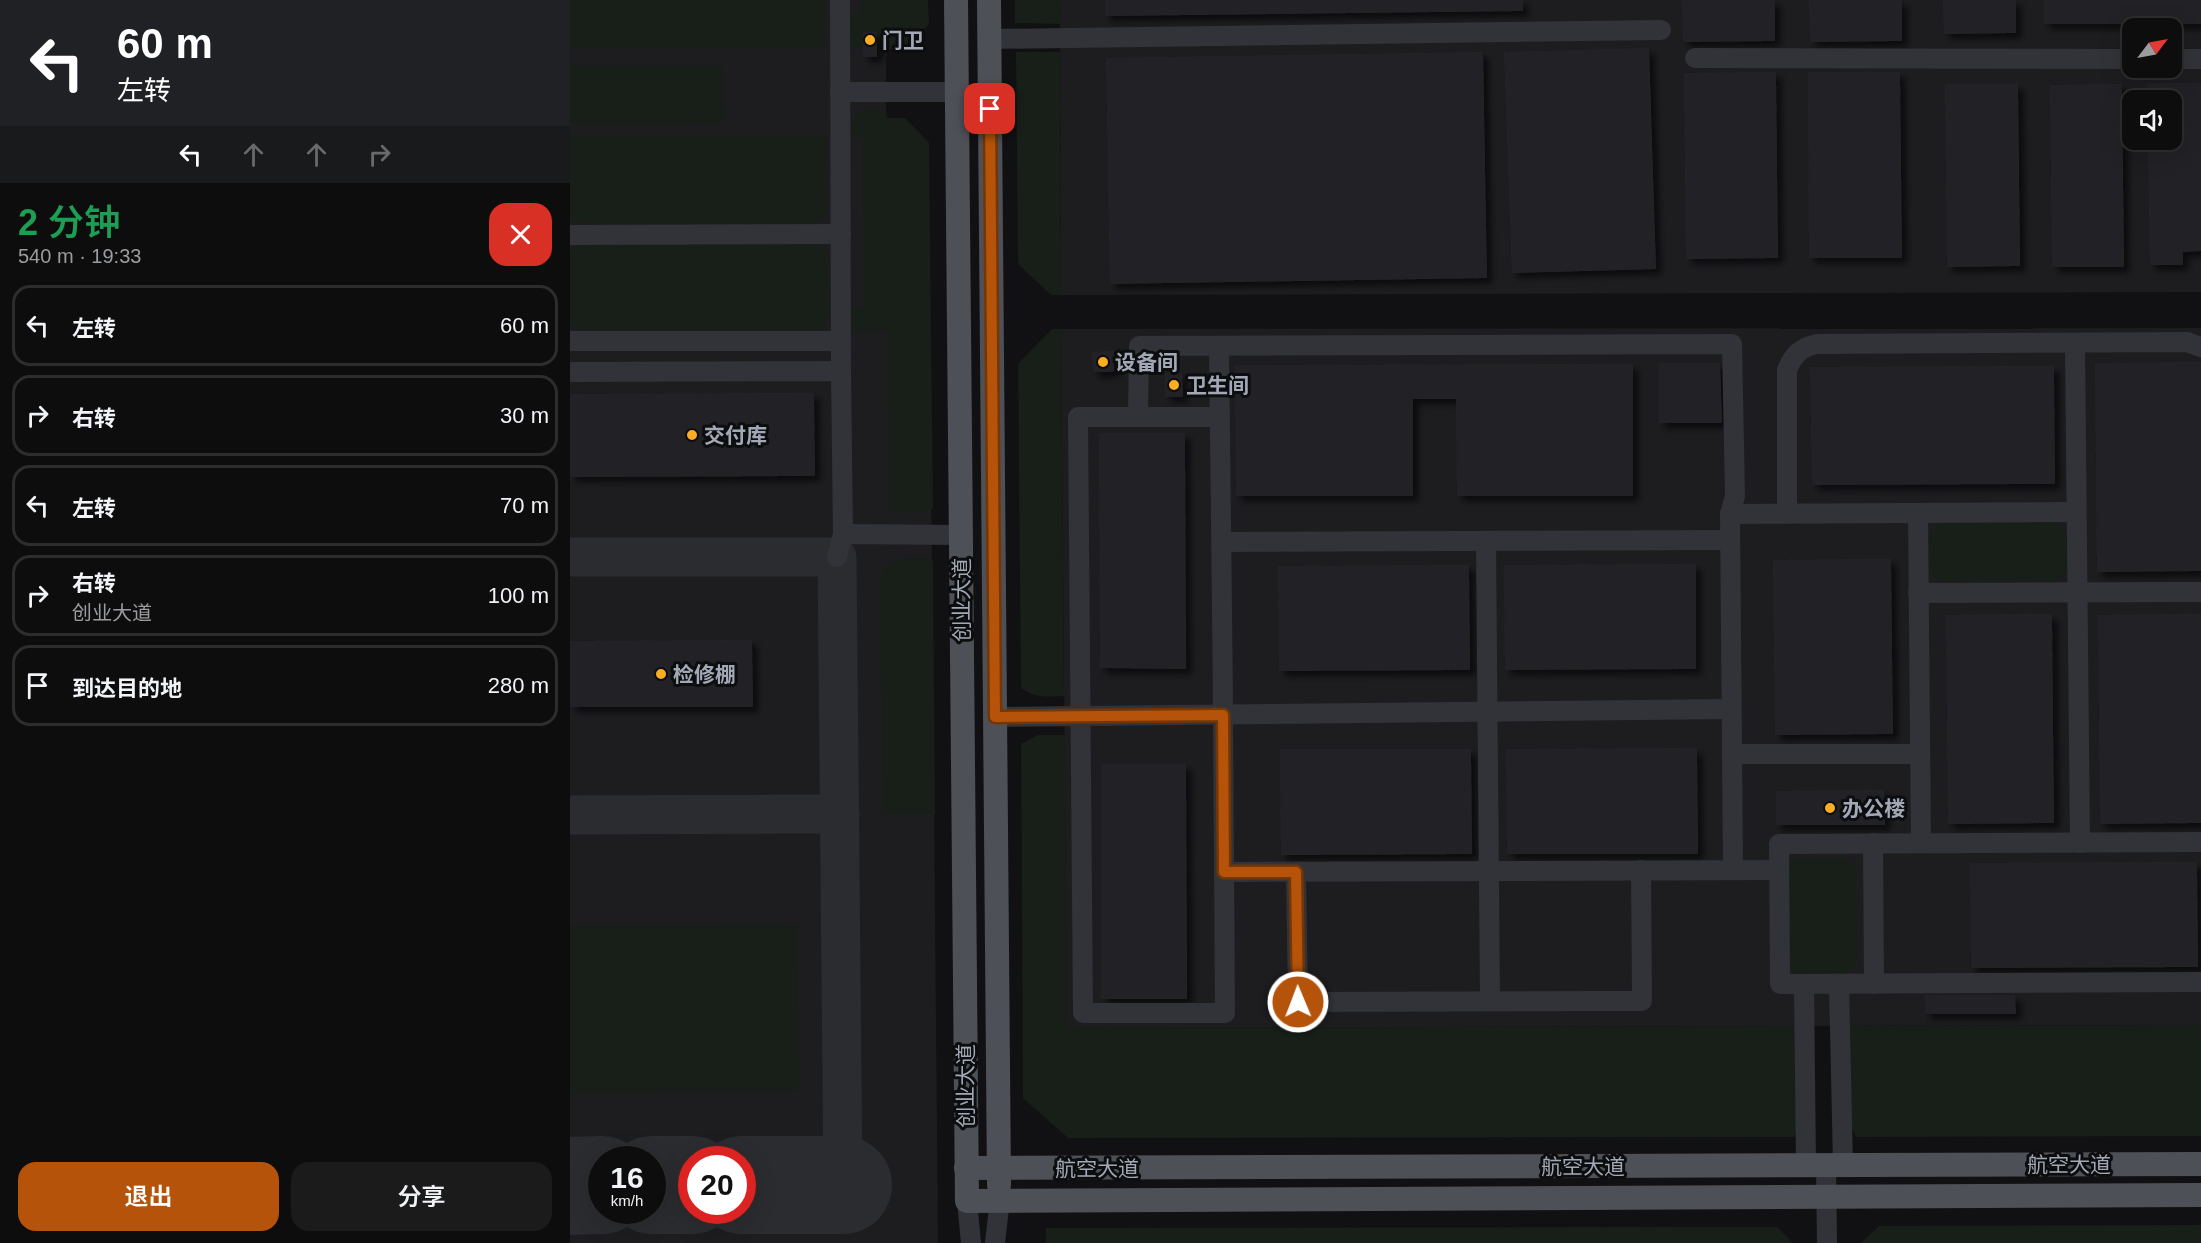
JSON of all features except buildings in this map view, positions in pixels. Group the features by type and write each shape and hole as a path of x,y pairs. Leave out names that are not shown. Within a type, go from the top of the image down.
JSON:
{"main road":[{"name":"创业大道","path":"956,0 967,1201"},
{"name":"创业大道","path":"989,0 1000,1199"},
{"name":"航空大道","path":"966,1168 2201,1164"},
{"name":"航空大道","path":"967,1201 1000,1199 2201,1196"}],"street":[{"path":"837,557 843,534 840,0"},
{"path":"989,39 1660,30"},
{"path":"1695,58 2122,59"},
{"path":"2182,59 2201,59"},
{"path":"840,92 957,92"},
{"path":"570,235 841,234"},
{"path":"570,342 841,341"},
{"path":"1787,513 1786,370 1791,359 1808,346 1817,344 2187,342 2201,347"},
{"path":"2075,343 2080,843"},
{"path":"1138,417 1139,346 1731,344 1735,496 1730,514 1733,870"},
{"path":"1219,346 1222,542 1225,1013 1083,1013 1078,417 1220,417"},
{"path":"570,372 841,371"},
{"path":"1730,514 2076,512"},
{"path":"1918,513 1921,843"},
{"path":"843,534 960,535"},
{"path":"1222,542 1730,540"},
{"path":"1486,541 1490,1001"},
{"path":"1918,593 2201,592"},
{"path":"995,717 1731,710"},
{"path":"1732,754 1920,754"},
{"path":"2201,842 1779,844 1780,984 2201,982"},
{"path":"1873,843 1874,984"},
{"path":"1296,872 1298,1002 1642,1001 1641,870"},
{"path":"1224,872 1779,870"},
{"path":"1804,984 1825,1165 1827,1243"},
{"path":"1825,1165 1839,984"},
{"path":"995,1243 1000,1199"},
{"path":"967,1201 971,1243"}],"shaded area":[{"path":"570,0 886,0 886,118 930,363 938,1243 570,1243"},
{"path":"570,0 826,0 825,47 570,48"},
{"path":"860,0 928,0 929,24 905,49 887,49 887,57 877,57 877,32 863,32 863,48 850,48 850,14 860,14"},
{"path":"1015,0 1060,0 1060,24 1015,23"},
{"path":"1060,0 2201,0 2201,292 1061,295"},
{"path":"1016,52 1060,52 1061,295 1051,295 1018,264"},
{"path":"570,65 722,65 723,122 570,123"},
{"path":"870,109 886,109 887,118 905,118 929,143 933,509 917,513 889,513 888,331 852,331 852,308 864,307 863,137 851,137 851,127 857,114"},
{"path":"570,136 826,136 827,209 821,220 811,224 576,223 570,218"},
{"path":"582,243 816,243 828,252 830,258 830,318 823,327 815,331 586,332 570,323 570,251"},
{"path":"2201,328 2201,1025 1067,1028 1061,329"},
{"path":"1052,329 1061,329 1064,696 1047,697 1031,694 1021,688 1018,364"},
{"path":"2048,520 2065,531 2070,546 2068,571 2064,577 2053,584 1948,585 1938,580 1927,564 1925,554 1930,535 1946,521"},
{"path":"922,556 933,561 935,814 883,814 881,576 893,562 903,558"},
{"path":"1038,735 1065,735 1067,1028 1797,1026 1798,1129 1794,1137 1068,1138 1023,1098 1021,744"},
{"path":"1794,859 1846,859 1851,861 1856,869 1857,962 1851,971 1845,974 1799,974 1793,972 1787,963 1787,867"},
{"path":"797,924 799,1090 570,1093 570,925"},
{"path":"2201,1025 2201,1136 1856,1137 1851,1126 1849,1026"},
{"path":"2201,1225 2201,1243 1861,1243 1879,1226"},
{"path":"1777,1227 1793,1243 1046,1243 1046,1228"}],"taxiway":[{"path":"570,557 837,557 843,1185"},
{"path":"570,815 840,814"}],"runway":[{"path":"570,1186 588,1185"},
{"path":"666,1185 678,1185"},
{"path":"756,1185 843,1185"}],"place":[{"name":"门卫","path":"870,40"},
{"name":"设备间","path":"1103,362"},
{"name":"卫生间","path":"1174,385"},
{"name":"交付库","path":"692,435"},
{"name":"检修棚","path":"661,674"},
{"name":"办公楼","path":"1830,808"}],"route":[{"path":"990,109 995,717 1223,715 1224,872 1296,872 1298,1002"}]}
